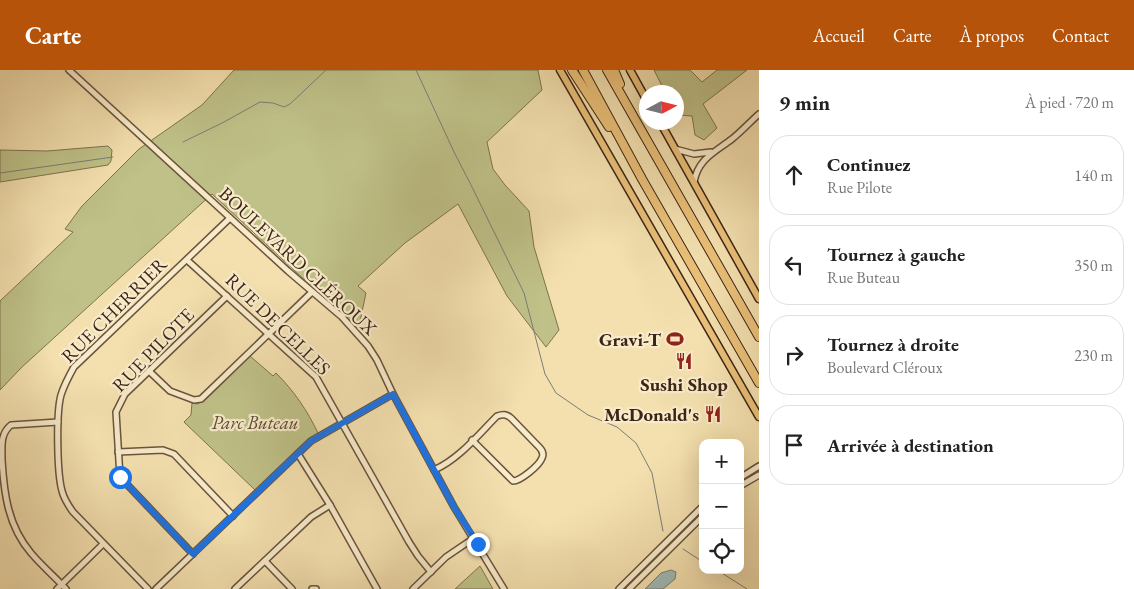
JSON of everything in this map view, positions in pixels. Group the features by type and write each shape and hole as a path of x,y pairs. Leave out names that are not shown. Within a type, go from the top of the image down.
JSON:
{"highway":[{"path":"572,70 642,179"},
{"path":"583,70 642,179 759,383"},
{"path":"607,70 759,336"},
{"path":"614,70 637,123"}],"main road":[{"path":"560,70 759,417"},
{"path":"630,70 639,86"},
{"path":"664,130 759,298"}],"street":[{"name":"BOULEVARD CLÉROUX","path":"69,70 342,318 368,346 434,470 504,589"},
{"path":"694,182 699,166 712,152 734,138 759,114"},
{"path":"675,149 694,154 712,152"},
{"name":"RUE CHERRIER","path":"148,589 103,544 66,502 62,490 58,422 60,397 74,367 230,218"},
{"name":"RUE DE CELLES","path":"187,260 316,377 413,549 431,572"},
{"path":"149,371 170,391 198,400 312,292"},
{"name":"RUE PILOTE","path":"193,554 122,481 119,472 116,412 125,394 227,296"},
{"path":"156,589 317,436 393,394"},
{"path":"434,470 450,461 497,416 507,415 539,447 543,456 521,479 513,481 472,440"},
{"path":"58,422 12,425 2,434 1,470 7,507 15,529 31,553 64,587"},
{"path":"118,452 163,450 174,454 234,516"},
{"path":"298,454 330,505 377,589"},
{"path":"744,475 759,466"},
{"path":"743,484 759,475"},
{"path":"235,589 311,517 330,505"},
{"path":"619,589 699,510"},
{"path":"629,589 699,520"},
{"path":"413,589 457,548 474,538"},
{"path":"57,589 64,587 103,544"},
{"path":"266,561 292,589"}],"green space":[{"path":"234,70 538,70 542,90 487,142 493,169 529,211 534,247 559,330 546,347 507,296 458,204 405,243 358,286 366,293 358,331 212,194 22,367 0,390 0,301 73,232 65,229 82,206 139,149 202,105"},
{"path":"654,70 690,70 702,82 717,70 747,70 703,104 717,128 704,140 695,135 692,116 684,115 684,85 662,85"},
{"path":"108,146 112,150 111,161 108,165 0,182 0,150 47,151"},
{"name":"Parc Buteau","path":"250,356 273,376 276,373 283,380 300,401 318,433 255,490 184,422 191,415 192,403 197,404 205,400"},
{"path":"699,513 699,517 626,589 621,589"},
{"path":"480,566 493,589 455,589"}],"water":[{"path":"671,570 676,572 675,579 663,589 645,589 661,573"}],"waterway":[{"path":"183,142 260,102 273,103 284,107 290,104 326,70"},
{"path":"416,70 455,154 524,293 545,374 556,393 588,415 617,427 636,443 652,473 663,531"},
{"path":"0,173 113,157"},
{"path":"683,549 699,559"},
{"path":"723,574 747,589"}],"place":[{"name":"Gravi-T","path":"675,339"},
{"name":"Sushi Shop","path":"684,361"},
{"name":"McDonald's","path":"713,414"}],"route":[{"path":"120,477 193,554 317,436 393,394 454,507 478,544"}]}
